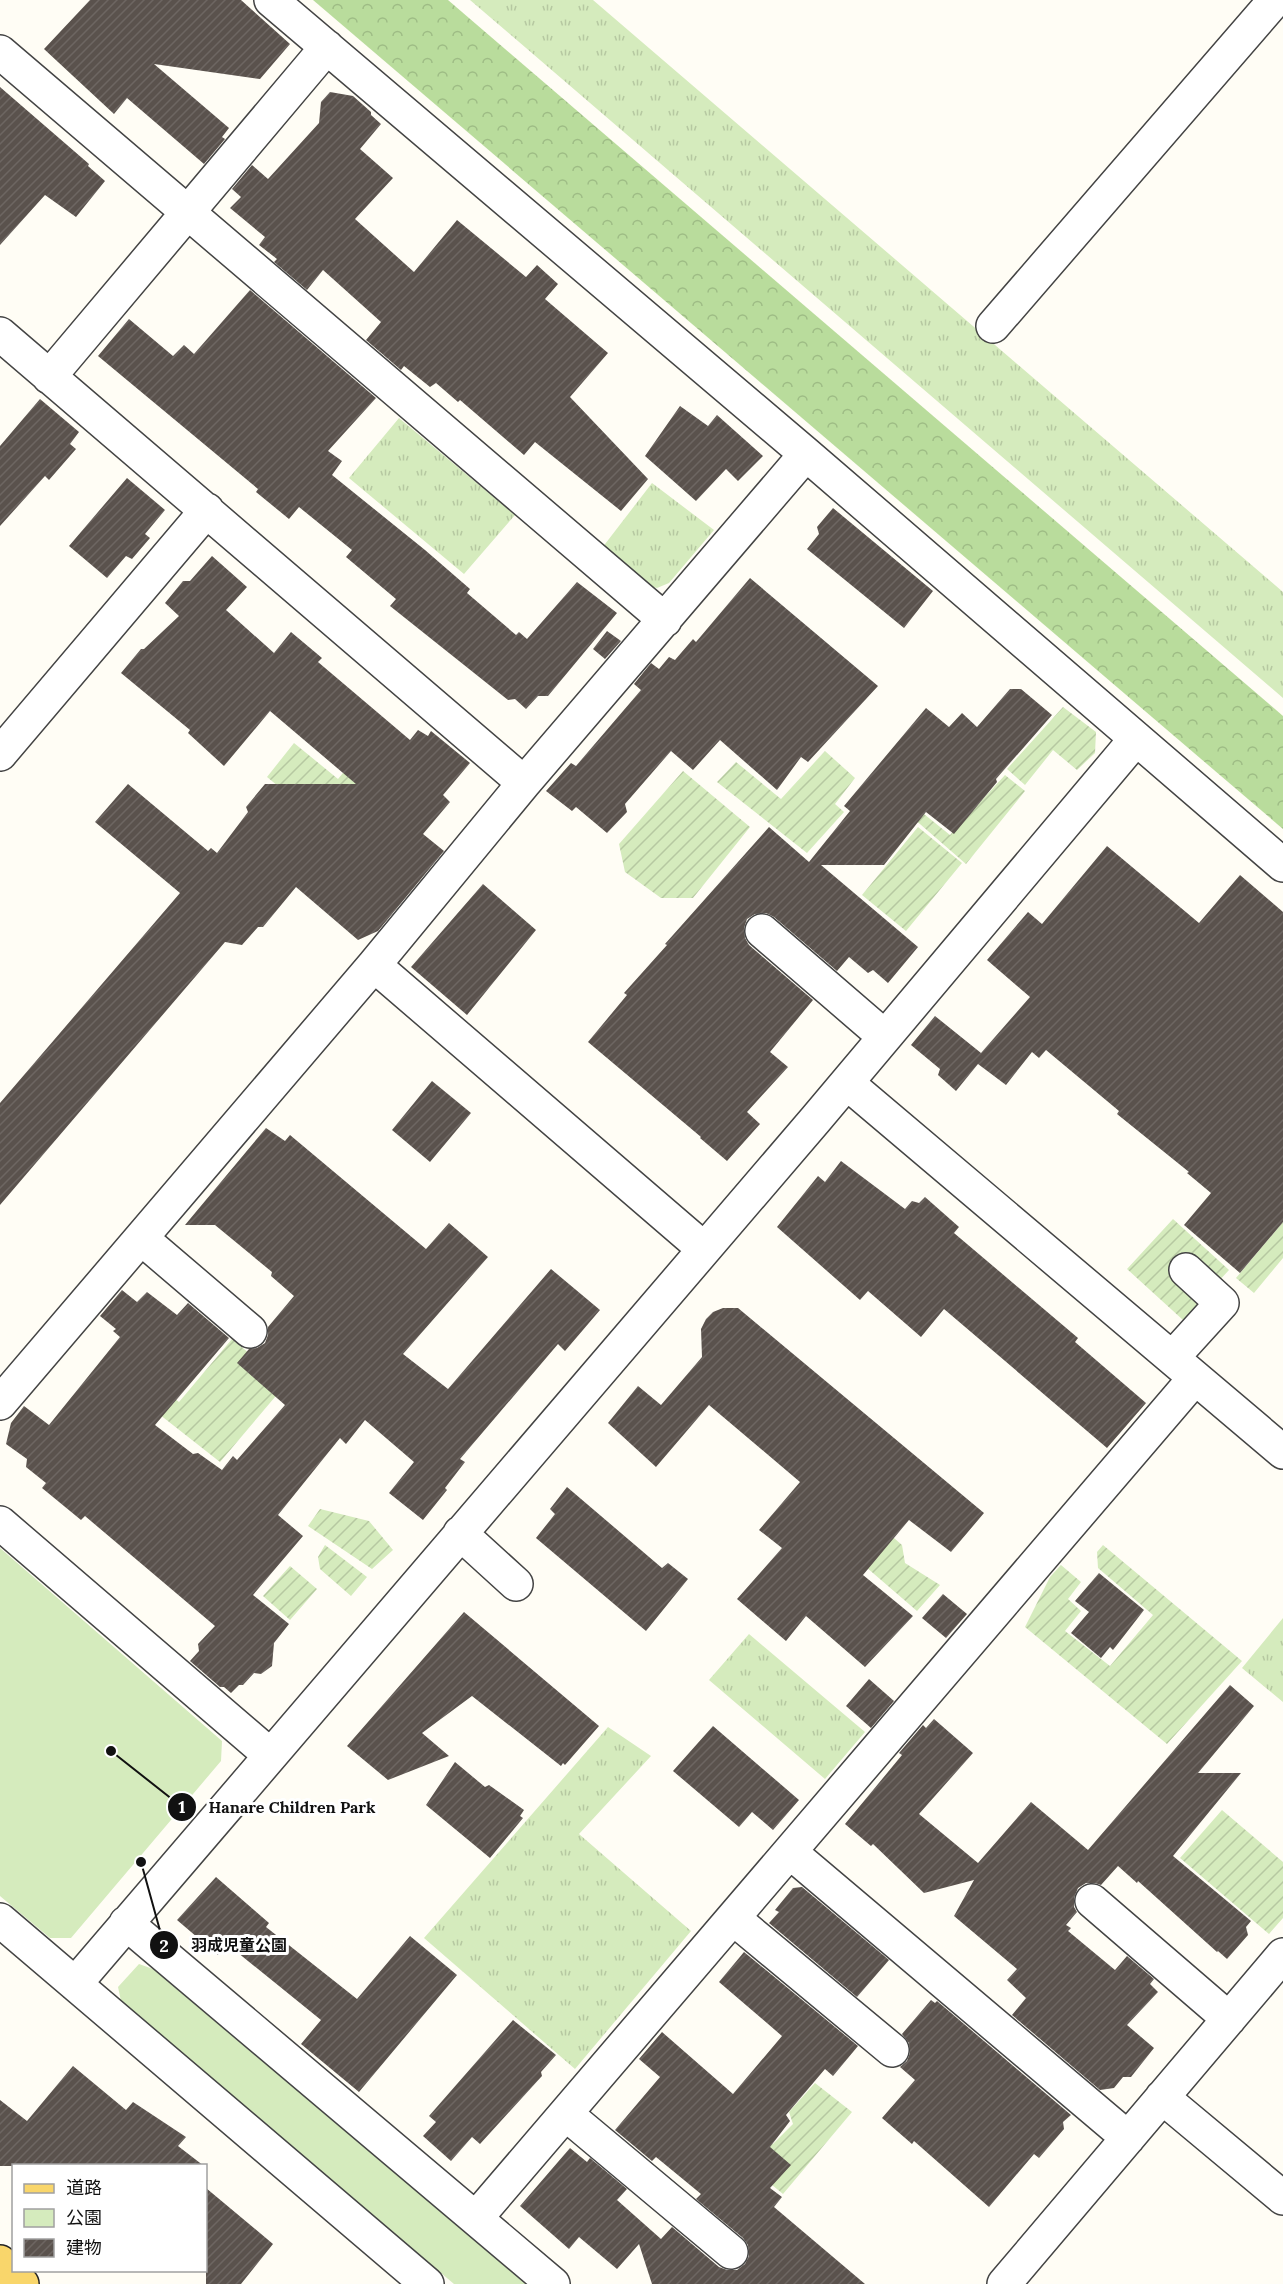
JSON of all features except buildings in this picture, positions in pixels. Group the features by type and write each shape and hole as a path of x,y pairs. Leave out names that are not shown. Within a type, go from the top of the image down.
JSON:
{"main road":[{"path":"0,2262 22,2284"}],"street":[{"path":"271,0 806,454 1283,865"},
{"path":"993,326 1275,0"},
{"path":"49,376 327,47"},
{"path":"0,52 665,620"},
{"path":"0,334 524,783"},
{"path":"0,1402 374,965 524,783 806,454"},
{"path":"0,754 207,510"},
{"path":"75,1984 847,1083 1136,740"},
{"path":"762,931 885,1037"},
{"path":"374,965 704,1250"},
{"path":"847,1083 1283,1452"},
{"path":"141,1238 250,1331"},
{"path":"476,2218 790,1852 1184,1368 1222,1303 1186,1270"},
{"path":"0,1523 270,1755"},
{"path":"460,1533 516,1584"},
{"path":"790,1852 1128,2138"},
{"path":"1092,1901 1229,2019"},
{"path":"734,1918 892,2050"},
{"path":"0,1920 427,2284"},
{"path":"126,1923 553,2284"},
{"path":"1004,2284 1283,1955"},
{"path":"1162,2097 1283,2198"},
{"path":"566,2114 731,2252"}],"green space":[{"path":"313,0 448,0 1283,716 1283,829"},
{"path":"470,0 593,0 1283,592 1283,698"},
{"path":"399,418 515,515 464,574 349,478"},
{"path":"652,483 714,530 669,583 657,588 643,584 602,548"},
{"path":"1063,707 1096,732 1095,753 1077,770 1053,750 1025,785 1007,769"},
{"path":"371,739 390,755 318,819 267,777 294,743 338,779"},
{"path":"825,751 855,778 835,804 844,812 807,853 717,782 736,762 781,799"},
{"path":"683,771 750,827 693,898 661,898 625,872 619,844"},
{"path":"1005,775 1025,791 966,864 913,818 919,810 950,835"},
{"path":"918,827 962,863 906,931 862,895"},
{"path":"1173,1219 1229,1270 1183,1320 1127,1269"},
{"path":"1283,1222 1283,1258 1254,1293 1236,1278"},
{"path":"232,1339 286,1384 220,1462 122,1385 136,1368 179,1402"},
{"path":"320,1509 369,1521 393,1550 372,1569 308,1526"},
{"path":"863,1511 902,1545 905,1563 940,1585 917,1611 837,1542"},
{"path":"325,1545 367,1577 351,1596 320,1569 318,1557"},
{"path":"1103,1545 1242,1661 1167,1744 1025,1627 1050,1577 1061,1565 1081,1582 1068,1599 1081,1611 1065,1631 1110,1666 1153,1615 1098,1568 1097,1552"},
{"path":"0,1548 222,1741 221,1761 71,1938 50,1938 0,1896"},
{"path":"290,1566 317,1589 290,1620 263,1596"},
{"path":"1283,1618 1283,1702 1242,1668"},
{"path":"749,1634 865,1732 825,1779 709,1680"},
{"path":"608,1727 651,1756 579,1834 691,1931 575,2069 424,1938"},
{"path":"1222,1810 1283,1862 1283,1918 1269,1934 1180,1858"},
{"path":"139,1964 153,1969 526,2284 454,2284 121,2001 118,1987"},
{"path":"815,2083 852,2112 783,2194 708,2132 723,2102 773,2144 793,2124 789,2112"}],"place":[{"name":"Hanare Children Park","path":"111,1751"},
{"name":"羽成児童公園","path":"141,1862"}]}
